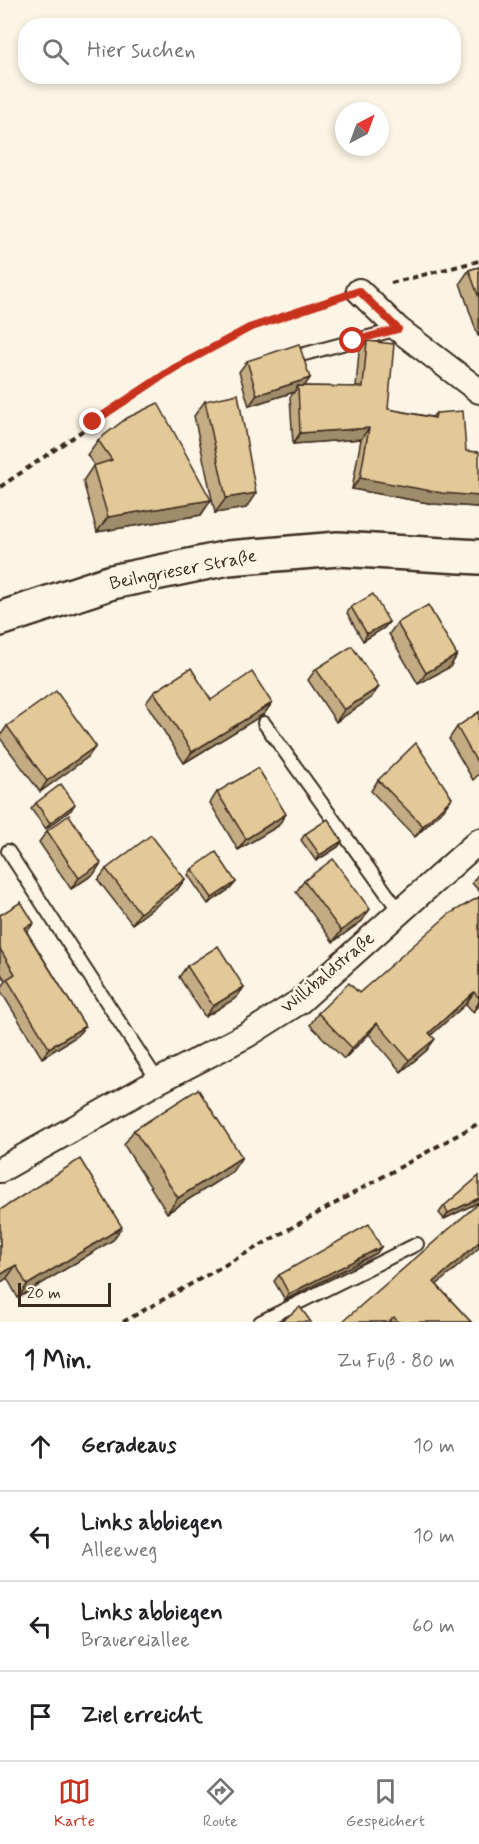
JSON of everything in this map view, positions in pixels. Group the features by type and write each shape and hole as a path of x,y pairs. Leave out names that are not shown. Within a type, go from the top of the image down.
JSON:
{"main road":[{"name":"Beilngrieser Straße","path":"0,619 112,582 228,558 338,549 479,556"}],"street":[{"path":"359,291 398,329 479,392"},
{"name":"Willibaldstraße","path":"0,1170 158,1081 247,1035 299,1002 479,841"}],"lane":[{"path":"302,355 398,329"},
{"path":"264,723 400,912"},
{"path":"8,851 158,1081"},
{"path":"260,1322 417,1244"}],"path":[{"path":"0,487 173,369 249,328 359,291 479,261"},
{"path":"123,1322 479,1123"}],"building":[{"path":"479,267 479,298 469,270"},
{"path":"367,341 394,344 388,409 435,418 436,413 463,411 466,451 479,452 479,496 442,493 360,478 369,428 300,433 298,386 363,387"},
{"path":"299,344 310,378 257,395 247,361"},
{"path":"238,394 256,493 226,498 205,401"},
{"path":"158,403 211,500 108,517 93,466 112,460 98,440 127,418"},
{"path":"373,594 389,622 367,634 351,607"},
{"path":"428,605 457,655 426,673 397,623"},
{"path":"352,646 379,687 344,710 316,669"},
{"path":"191,668 211,700 252,672 272,703 192,752 154,692"},
{"path":"56,691 96,746 47,781 7,726"},
{"path":"479,712 479,766 457,727"},
{"path":"416,743 452,798 423,826 378,780"},
{"path":"258,768 286,814 246,839 217,792"},
{"path":"61,784 75,804 50,823 36,803"},
{"path":"69,815 101,863 79,878 47,831"},
{"path":"328,819 342,841 320,855 305,834"},
{"path":"151,835 185,879 140,913 106,869"},
{"path":"216,852 236,882 212,898 192,869"},
{"path":"333,859 370,909 341,931 304,881"},
{"path":"479,897 479,998 474,992 429,1033 435,1039 409,1060 377,1023 352,1048 318,1013 349,983 359,993 449,914"},
{"path":"21,902 34,923 24,928 85,1026 49,1048 7,979 15,974 0,949 0,915"},
{"path":"218,946 244,987 213,1006 187,966"},
{"path":"198,1089 242,1157 178,1198 134,1130"},
{"path":"80,1159 122,1227 27,1285 16,1265 0,1275 0,1210"},
{"path":"479,1176 479,1198 448,1213 444,1206"},
{"path":"479,1203 479,1242 434,1282 471,1322 398,1322 394,1317 388,1322 342,1322"},
{"path":"369,1224 381,1247 289,1294 279,1275"},
{"path":"300,1307 311,1322 281,1322"}],"route":[{"path":"93,422 173,369 249,328 359,291 398,329 353,341"}]}
